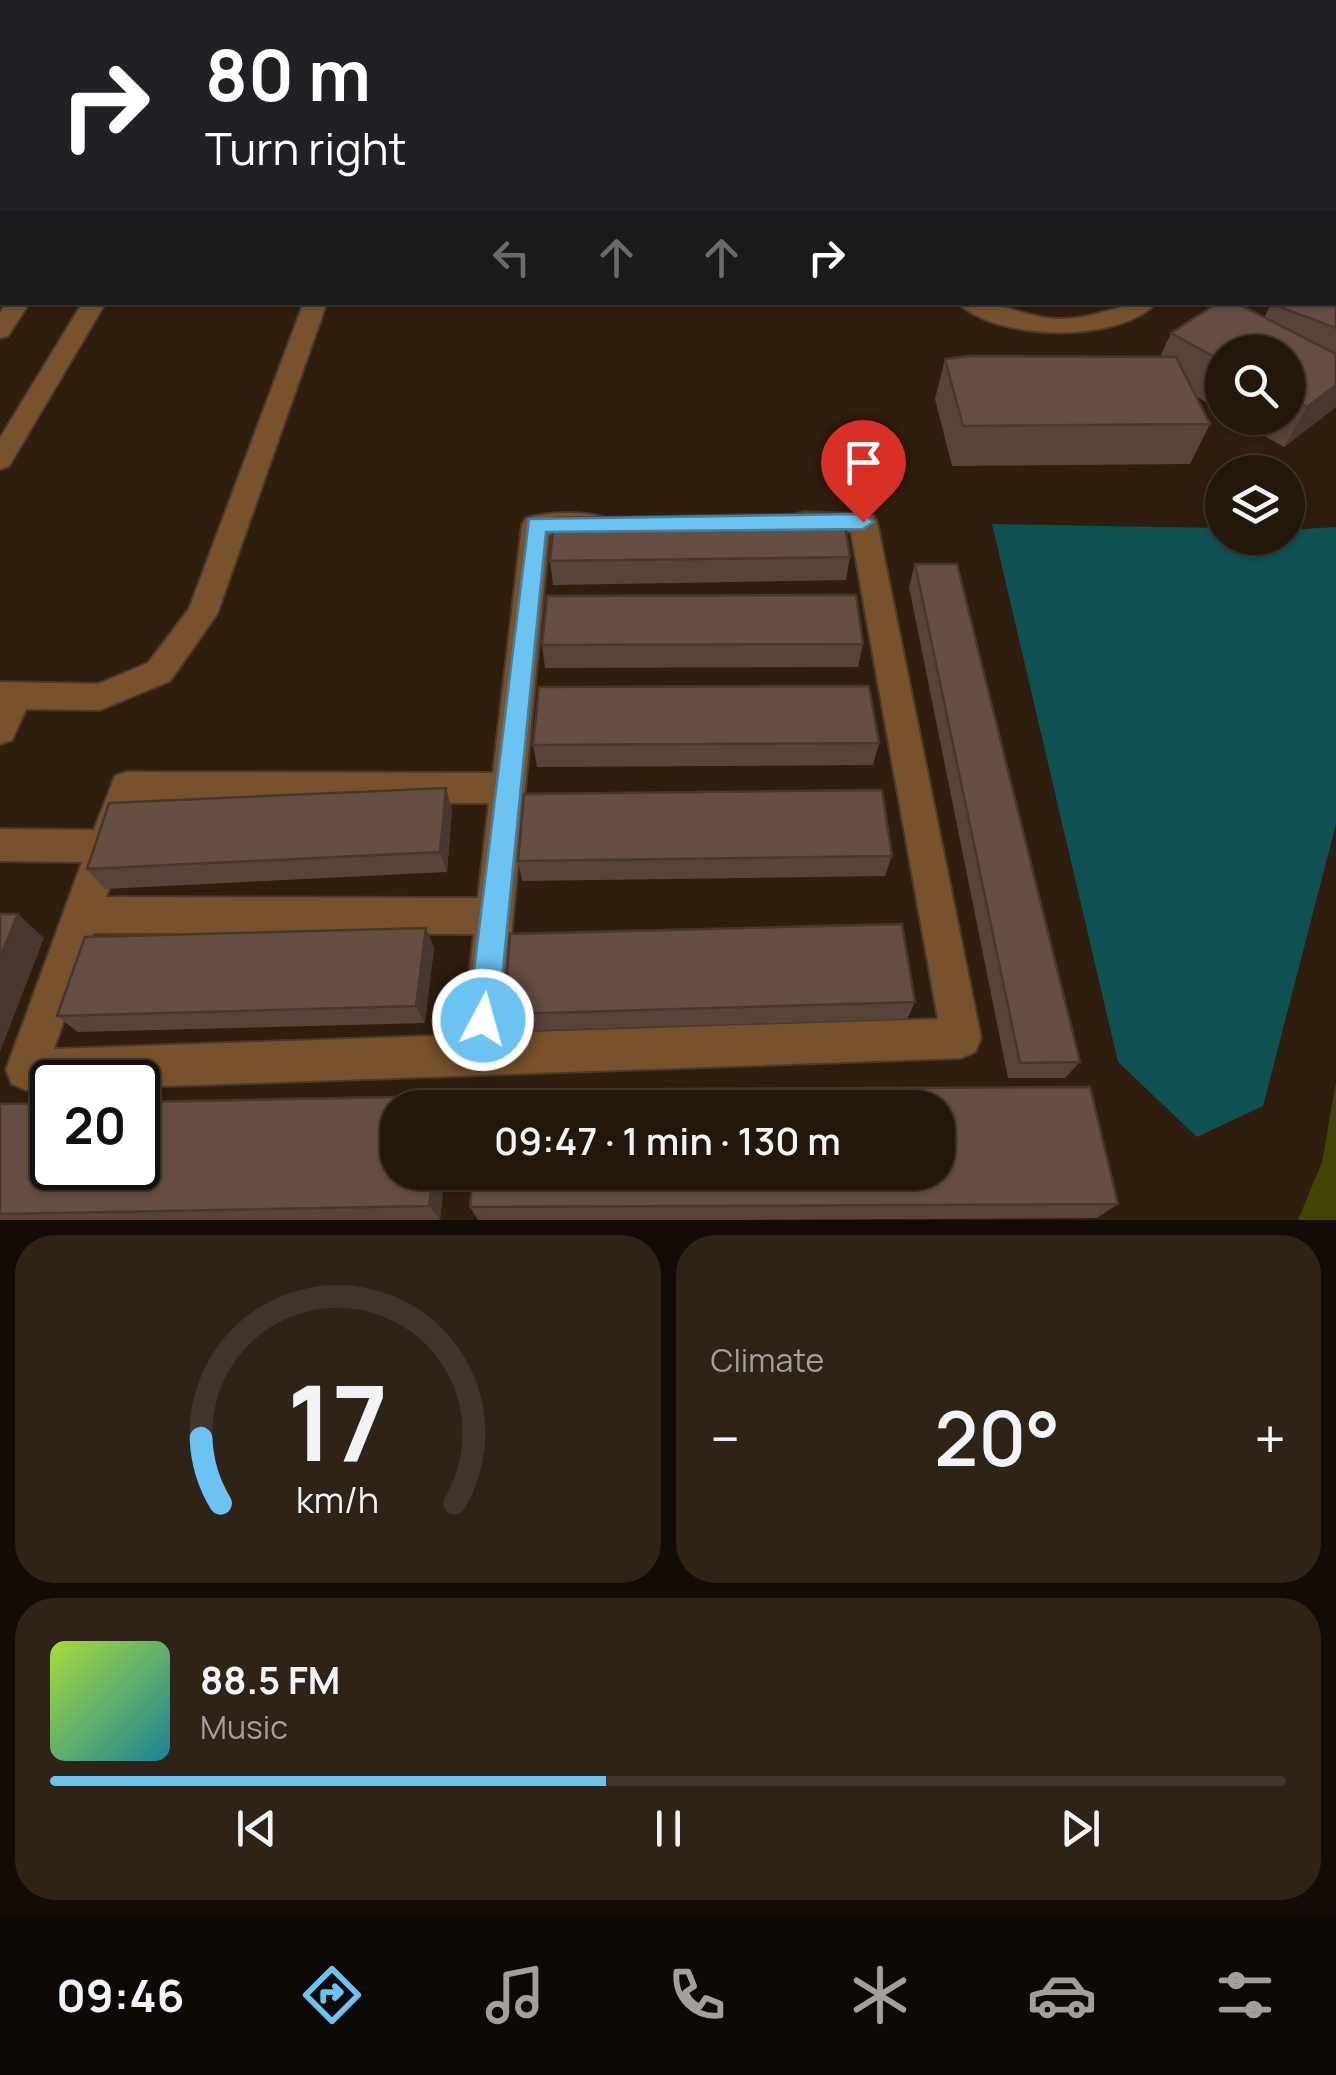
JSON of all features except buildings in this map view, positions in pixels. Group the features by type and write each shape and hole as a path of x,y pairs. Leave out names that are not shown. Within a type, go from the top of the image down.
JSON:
{"street":[{"path":"0,331 17,305"},
{"path":"0,460 93,305"},
{"path":"0,730 8,694 100,697 159,672 202,614 315,305"},
{"path":"975,305 1010,319 1065,326 1103,322 1140,305"},
{"path":"508,788 126,787 26,1070 962,1038 863,522 767,523"},
{"path":"480,1054 508,788 538,599 536,524 613,524"},
{"path":"840,603 878,604"},
{"path":"0,845 103,846"},
{"path":"80,915 494,916"}],"shaded area":[{"path":"1336,1082 1336,1220 1298,1220 1322,1162"}],"water":[{"path":"992,524 1205,528 1205,555 1305,555 1305,529 1336,527 1336,824 1263,1106 1197,1137 1118,1062"}],"route":[{"path":"483,1020 536,524 863,522"}]}
